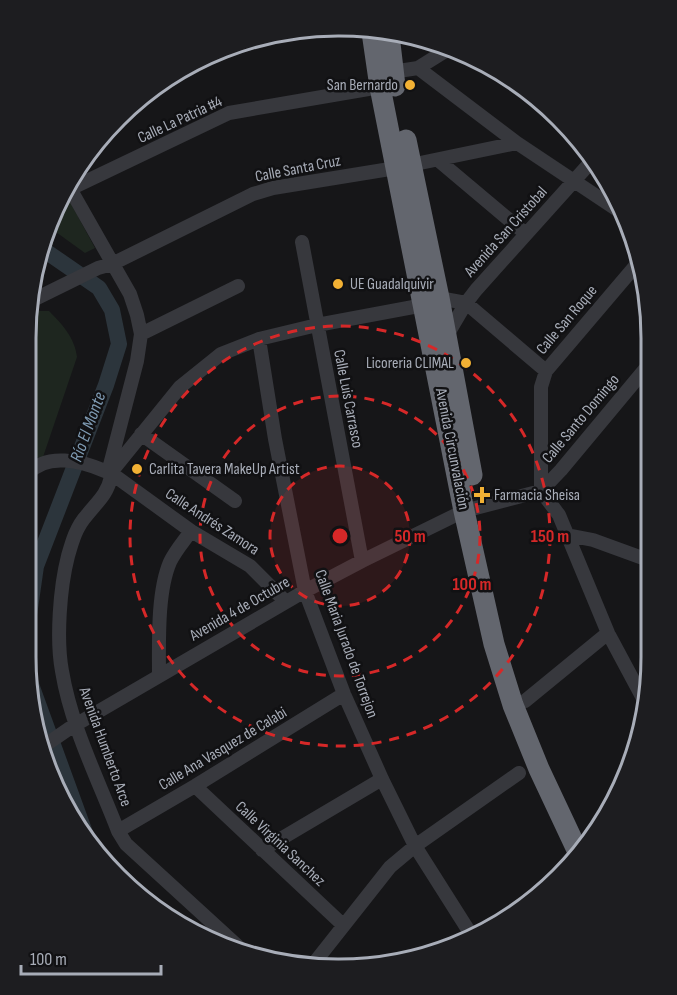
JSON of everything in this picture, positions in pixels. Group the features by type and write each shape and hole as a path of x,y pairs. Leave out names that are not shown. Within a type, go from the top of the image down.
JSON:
{"highway":[{"name":"Avenida Circunvalación","path":"374,39 386,80 404,167 471,508 525,701 551,765 585,832"},
{"name":"Avenida Circunvalación","path":"386,80 389,41"},
{"name":"Avenida Circunvalación","path":"431,301 446,337 494,644 513,705 539,769 575,845"}],"street":[{"path":"441,54 418,68 517,143 610,204"},
{"name":"Calle La Patria #4","path":"80,182 229,113 386,80 418,68"},
{"name":"Calle Santa Cruz","path":"39,297 98,268 112,264 253,194 273,188 404,167 517,143"},
{"path":"438,160 526,234"},
{"name":"Avenida San Cristobal","path":"431,301 466,303 587,166"},
{"path":"73,194 130,294 138,315 141,334 137,361 108,470"},
{"name":"Calle Luis Carrasco","path":"302,242 362,561"},
{"name":"Calle San Roque","path":"541,491 541,387 546,371 633,269"},
{"path":"141,334 238,286"},
{"path":"108,470 180,387 221,354 259,339 431,301"},
{"path":"446,337 466,303 546,371"},
{"name":"Calle Maria Jurado de Torrejon","path":"259,339 275,440 305,591 344,694 382,779 415,846 468,930"},
{"name":"Calle Santo Domingo","path":"541,491 641,374"},
{"path":"141,434 235,501"},
{"path":"36,467 50,460 59,460 108,470"},
{"name":"Calle Andrés Zamora","path":"108,470 191,531 250,566 286,602"},
{"name":"Avenida Humberto Arce","path":"108,470 106,493 87,514 76,532 67,558 59,647 73,726 118,831 126,844 229,938"},
{"path":"471,508 541,491 559,515 608,633 639,690"},
{"name":"Avenida 4 de Octubre","path":"48,742 305,591 471,508"},
{"path":"159,676 160,615 167,571 170,561 191,531"},
{"path":"567,535 593,540 641,557"},
{"path":"525,701 608,633"},
{"name":"Calle Ana Vasquez de Calabi","path":"118,831 344,694"},
{"path":"318,958 390,867 415,846 519,773"},
{"path":"262,850 382,779"},
{"name":"Calle Virginia Sanchez","path":"195,786 343,925"}],"shaded area":[{"path":"69,201 95,248 85,253 56,232"},
{"path":"38,311 49,311 71,338 77,357 43,457 36,458 36,338"}],"waterway":[{"name":"Río El Monte","path":"36,566 106,385 119,344 112,310 99,288 48,253"},
{"name":"Río El Monte","path":"42,714 74,803"}],"place":[{"name":"San Bernardo","path":"410,85"},
{"name":"UE Guadalquivir","path":"338,284"},
{"name":"Licoreria CLIMAL","path":"466,363"},
{"name":"Carlita Tavera MakeUp Artist","path":"137,469"},
{"name":"Farmacia Sheisa","path":"482,495"}]}
